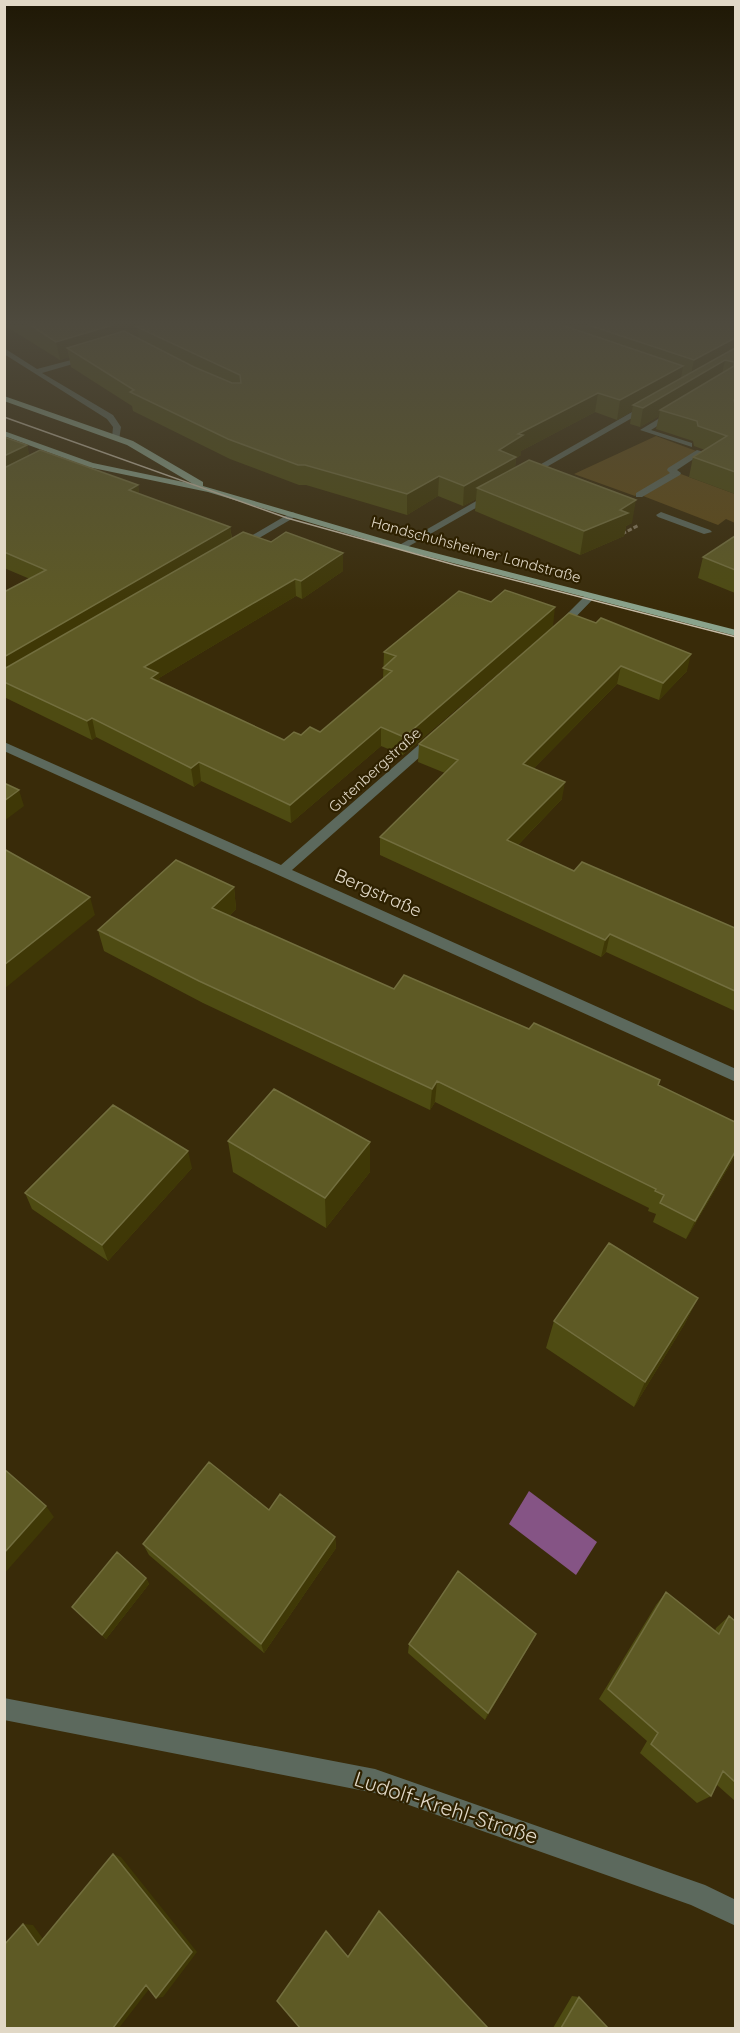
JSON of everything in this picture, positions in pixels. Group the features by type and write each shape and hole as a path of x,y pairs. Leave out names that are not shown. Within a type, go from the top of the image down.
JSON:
{"main road":[{"name":"Handschuhsheimer Landstraße","path":"65,420 141,448 210,490"},
{"name":"Handschuhsheimer Landstraße","path":"4,433 54,456 210,490 401,547 735,633"}],"street":[{"path":"112,420 117,427 116,438"},
{"path":"517,481 625,420"},
{"path":"661,420 644,430 689,445"},
{"path":"639,495 677,473 671,470 700,452"},
{"path":"401,547 496,492"},
{"path":"226,554 292,515"},
{"path":"661,515 707,532"},
{"path":"554,632 592,596"},
{"name":"Gutenbergstraße","path":"284,870 441,731"},
{"name":"Bergstraße","path":"4,746 284,870 735,1076"},
{"name":"Ludolf-Krehl-Straße","path":"4,1709 375,1781 696,1894 735,1914"}],"path":[{"path":"616,538 642,524"}],"shaded area":[{"path":"656,436 699,452 670,470 735,494 735,523 726,519 718,525 638,494 635,496 574,474"},
{"path":"529,1491 597,1542 576,1575 509,1524"}],"building":[{"path":"188,420 546,420 518,434 523,435 499,450 516,457 464,486 439,476 407,494 298,465 228,439"},
{"path":"693,420 735,420 735,472 693,457 727,436 698,426 697,421"},
{"path":"4,437 27,445 4,456"},
{"path":"40,450 138,485 129,490 230,527 4,657 4,592 46,570 4,552 4,468"},
{"path":"529,460 636,500 620,510 628,513 584,531 477,488"},
{"path":"243,532 271,542 286,532 343,553 301,581 295,579 144,667 158,673 151,678 284,740 294,732 301,735 310,727 320,732 392,671 383,668 396,656 384,652 459,591 491,602 505,590 555,607 404,737 381,727 290,805 199,762 191,768 92,718 87,721 4,682 4,669"},
{"path":"735,536 735,570 703,557"},
{"path":"569,613 596,623 601,618 691,654 663,683 621,666 523,764 565,782 507,840 574,871 582,862 735,928 735,991 610,934 605,940 380,837 458,760 419,744"},
{"path":"4,783 19,790 4,801"},
{"path":"4,849 90,897 4,965"},
{"path":"176,860 234,887 212,908 394,989 404,975 529,1029 534,1023 660,1080 658,1085 735,1122 735,1152 695,1221 660,1203 664,1195 655,1191 656,1189 437,1081 432,1089 199,981 98,930"},
{"path":"274,1089 370,1142 325,1198 228,1141"},
{"path":"113,1105 188,1151 102,1245 25,1193"},
{"path":"609,1243 698,1298 645,1382 554,1321"},
{"path":"209,1462 269,1510 280,1494 335,1537 261,1644 143,1544"},
{"path":"4,1469 46,1506 4,1553"},
{"path":"117,1552 146,1578 102,1635 72,1607"},
{"path":"458,1571 536,1634 488,1713 409,1644"},
{"path":"666,1592 719,1634 729,1616 735,1621 735,1782 723,1771 711,1796 651,1744 658,1733 608,1689"},
{"path":"113,1854 192,1952 156,1998 146,1985 113,2028 4,2028 4,1945 23,1924 38,1945"},
{"path":"379,1911 488,2028 300,2028 277,2001 326,1931 348,1957"},
{"path":"579,1997 608,2028 561,2028"}],"tram line":[{"path":"12,420 287,518 455,565 736,637"}]}
